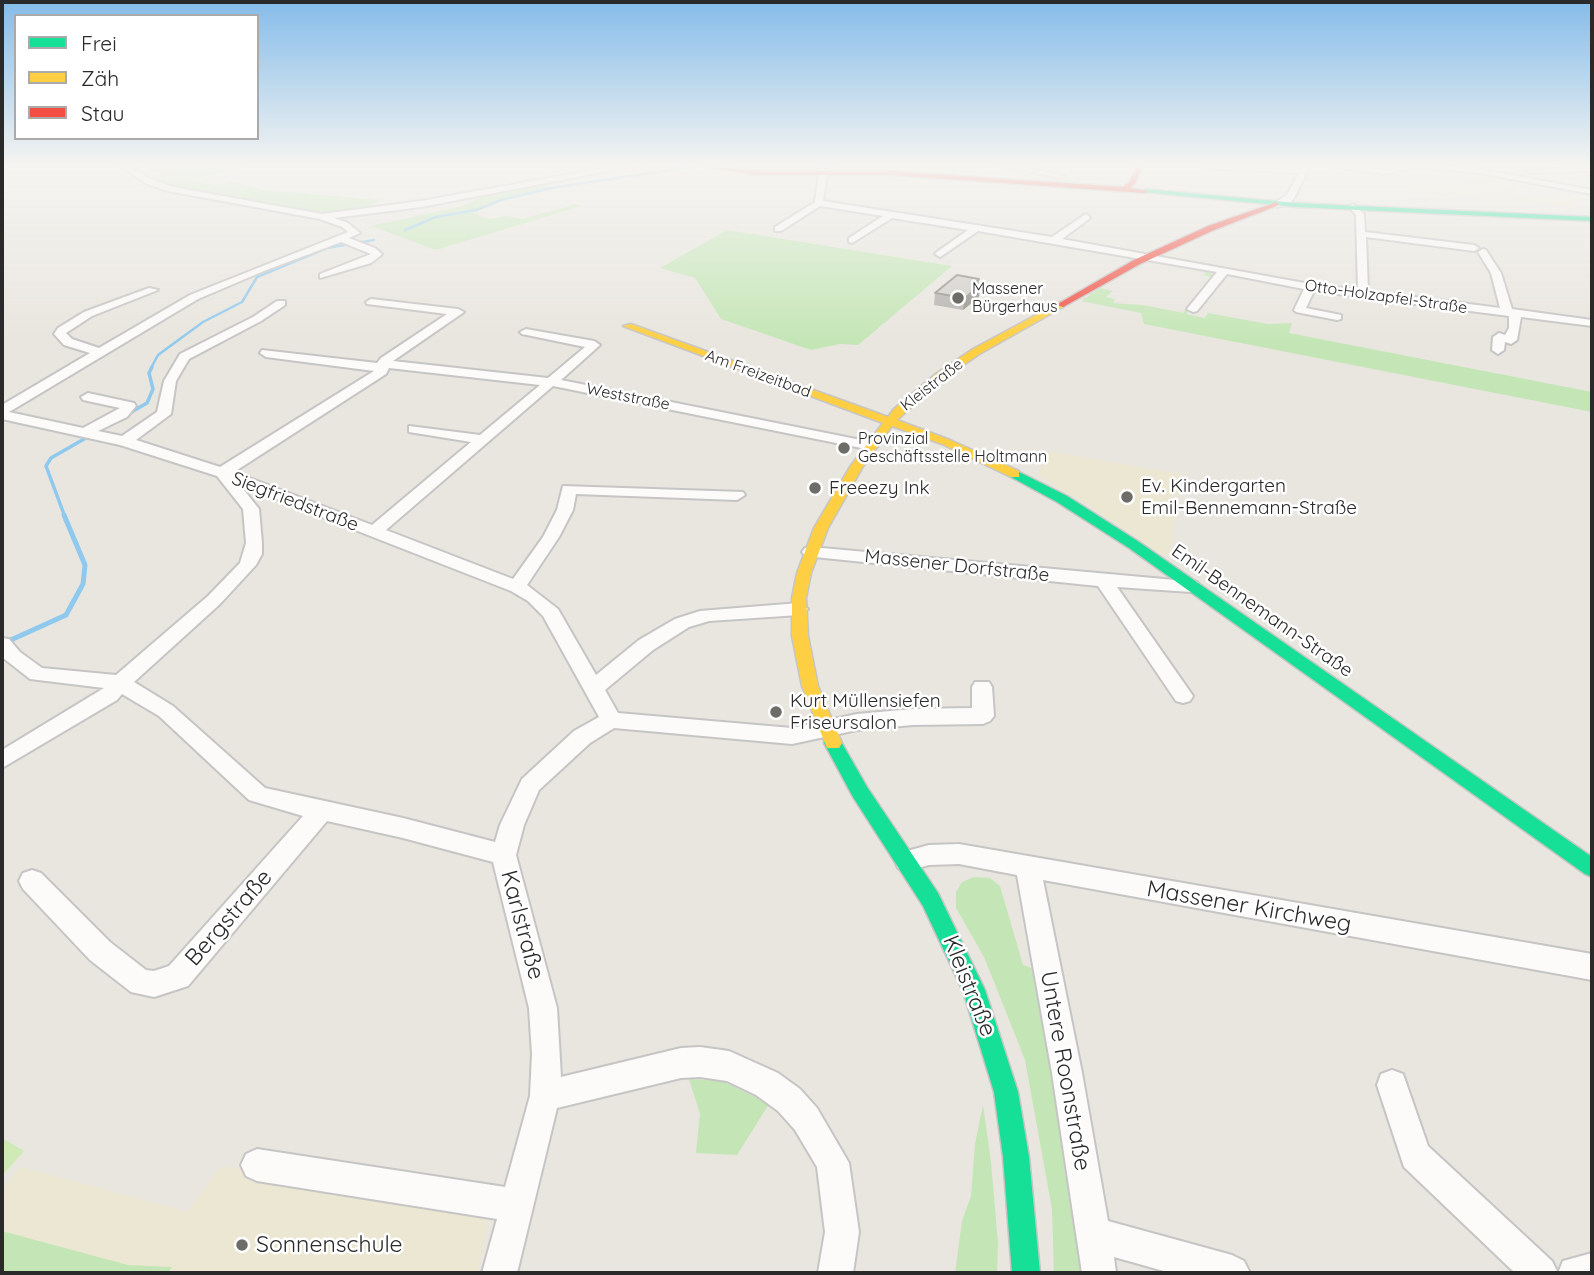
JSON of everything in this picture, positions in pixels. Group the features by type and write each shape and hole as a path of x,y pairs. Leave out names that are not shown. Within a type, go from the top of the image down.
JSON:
{"main road":[{"name":"Kleistraße","path":"1026,1273 1016,1157 1006,1092 993,1047 974,990 955,947 907,861 860,792 826,730 803,658 799,610 804,573 811,552 843,488 870,446 911,398 962,360 1145,257 1227,224"},
{"name":"Am Freizeitbad","path":"628,326 889,421"},
{"name":"Emil-Bennemann-Straße","path":"889,421 1000,466 1062,499 1191,586 1592,868"}],"street":[{"path":"341,224 345,225 351,240"},
{"path":"778,229 786,224"},
{"path":"852,240 877,224"},
{"name":"Otto-Holzapfel-Straße","path":"939,224 1054,240 1310,287 1592,323"},
{"path":"1054,240 1076,224"},
{"path":"1249,277 1253,273 1363,293 1360,224"},
{"path":"940,254 975,229"},
{"path":"1360,234 1484,249 1510,313 1516,318 1516,330 1511,331 1511,340 1499,337 1498,350"},
{"path":"2,413 98,352 194,298 269,265 351,240 375,251 376,256 324,276"},
{"path":"1194,309 1223,272"},
{"path":"1310,287 1300,310 1337,317"},
{"path":"98,352 61,338 62,330 88,314 153,290"},
{"path":"2,760 110,695 238,575 253,554 251,509 222,473 382,371 383,366 458,312 371,302"},
{"path":"124,441 164,414 170,381 184,357 281,303"},
{"path":"374,532 594,345 526,332"},
{"name":"Weststraße","path":"266,353 551,382 870,446"},
{"path":"88,397 129,406 90,434"},
{"name":"Siegfriedstraße","path":"2,413 124,441 222,473 517,587 534,597 551,613 611,720"},
{"path":"414,429 481,439"},
{"path":"517,587 551,537 565,510 569,489 737,495"},
{"name":"Massener Dorfstraße","path":"811,552 1191,586"},
{"path":"1104,580 1183,696"},
{"path":"593,690 646,645 682,623 707,615 799,610"},
{"path":"4,647 37,674 120,683 166,711 246,787 257,794 321,812 403,828 504,855"},
{"path":"611,720 792,736 858,722 913,717 983,716 982,687"},
{"name":"Karlstraße","path":"500,1273 545,1096 547,1054 543,1008 532,957 504,855 512,825 530,785 582,737 611,720"},
{"name":"Bergstraße","path":"32,881 100,951 141,983 154,985 178,977 321,812"},
{"name":"Massener Kirchweg","path":"907,861 929,855 959,854 1028,869 1592,967"},
{"name":"Untere Roonstraße","path":"1028,869 1100,1273"},
{"path":"545,1096 690,1063 729,1066 767,1084 789,1100 806,1119 833,1163 842,1232 836,1273"},
{"path":"1392,1084 1415,1156 1540,1273"},
{"path":"257,1165 516,1205"},
{"path":"1095,1235 1232,1273"},
{"path":"1575,1273 1592,1270"}],"shaded area":[{"name":"Ev. Kindergarten Emil-Bennemann-Straße","path":"1047,451 1180,474 1170,555 1163,556 1088,505 1038,476"},
{"name":"Sonnenschule","path":"221,1166 489,1217 477,1273 2,1273 2,1189 21,1167 188,1212"}],"green space":[{"path":"382,224 524,224 436,250 371,226"},
{"path":"727,230 952,266 858,345 840,344 811,350 721,319 695,278 660,268"},
{"path":"1206,271 1216,276 1209,281 1186,314 1205,318 1208,313 1268,324 1292,323 1289,333 1592,392 1592,412 1144,324 1141,313 1081,301 1100,288 1113,291 1106,297 1115,299 1113,303 1143,305 1183,313 1210,277 1204,275"},
{"path":"974,877 990,878 1000,886 1023,965 1037,970 1085,1273 1054,1273 1052,1209 1025,1060 984,957 956,908 956,892 962,882"},
{"path":"689,1079 723,1081 769,1104 737,1155 696,1153 700,1114"},
{"path":"983,1105 998,1243 997,1273 955,1273 962,1221 971,1196 975,1144"},
{"path":"2,1138 24,1151 2,1176"},
{"path":"2,1231 128,1265 172,1267 168,1273 2,1273"}],"building":[{"path":"957,275 979,279 974,283 980,285 965,298 935,293"}],"waterway":[{"path":"405,230 420,224"},
{"path":"151,368 158,355 203,322 242,302 257,277 327,248 374,240"},
{"path":"126,415 147,403 153,389 149,373 152,367"},
{"path":"65,517 46,466 51,458 91,435"},
{"path":"2,644 66,615 83,584 85,565 64,515"}],"traffic: fast":[{"path":"1015,474 1062,499 1134,545 1592,868"},
{"path":"833,743 860,792 931,900 974,990 1006,1092 1016,1157 1026,1273"}],"traffic: slow":[{"path":"833,743 810,686 800,636 799,598 804,573 821,528 856,467 898,411 940,376 977,351 1060,305"},
{"path":"628,326 946,442 1015,474"}],"traffic: jam":[{"path":"1060,305 1137,262 1223,224"}],"place":[{"name":"Massener Bürgerhaus","path":"958,298"},
{"name":"Provinzial Geschäftsstelle Holtmann","path":"844,448"},
{"name":"Freeezy Ink","path":"815,488"},
{"name":"Ev. Kindergarten Emil-Bennemann-Straße","path":"1127,497"},
{"name":"Kurt Müllensiefen Friseursalon","path":"776,712"},
{"name":"Sonnenschule","path":"242,1245"}]}
